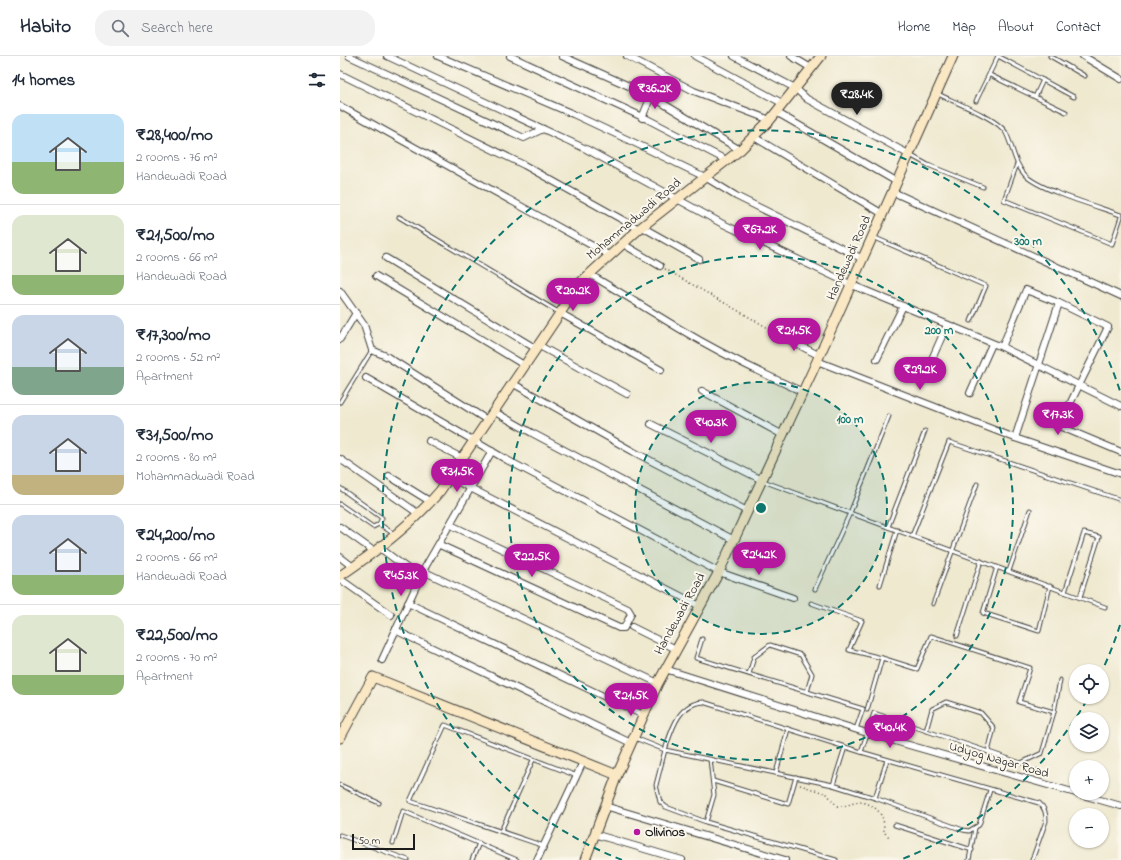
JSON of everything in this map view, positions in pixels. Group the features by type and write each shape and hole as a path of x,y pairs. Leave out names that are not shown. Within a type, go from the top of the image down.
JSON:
{"main road":[{"name":"Mohammadwadi Road","path":"340,577 396,536 431,502 581,282 609,255 641,228 677,198 740,150 754,137 770,120 820,56"},
{"name":"Handewadi Road","path":"585,860 604,806 643,715 665,669 719,572 819,358 954,56"},
{"path":"340,738 372,678 617,775"}],"street":[{"path":"349,56 524,138 543,129"},
{"path":"387,56 586,149 721,223 852,285 1002,347 1121,406"},
{"path":"438,56 573,114 705,177 736,196 863,259"},
{"path":"510,56 642,118 726,160"},
{"path":"562,56 651,96 740,150"},
{"path":"627,56 694,91 770,120"},
{"path":"695,56 782,103"},
{"path":"734,56 795,88 807,99 910,155"},
{"path":"791,56 811,68"},
{"path":"1083,56 1121,79"},
{"path":"340,74 524,165 699,259"},
{"path":"642,118 651,96"},
{"path":"340,106 609,255"},
{"path":"776,112 897,182"},
{"path":"754,137 883,214"},
{"path":"893,192 1121,296"},
{"path":"623,244 660,266"},
{"path":"386,258 536,346 627,394"},
{"path":"589,274 639,302 680,330 746,366 802,392"},
{"path":"376,276 524,365"},
{"path":"1002,347 1026,290 1059,303 1108,327 1058,426 1121,452"},
{"path":"340,291 364,325 372,350 386,356 487,420"},
{"path":"1015,438 1059,303"},
{"path":"877,359 903,306"},
{"path":"340,339 356,313"},
{"path":"560,313 661,370"},
{"path":"924,377 948,325"},
{"path":"776,333 819,358 1015,438 1121,474"},
{"path":"970,393 992,344"},
{"path":"366,378 522,469 719,572 793,598"},
{"path":"512,383 634,452 747,511"},
{"path":"702,391 783,435"},
{"path":"493,411 532,434 734,540"},
{"path":"651,424 762,480"},
{"path":"429,441 462,458"},
{"path":"382,660 423,571 440,545 469,489 492,451"},
{"path":"340,459 419,514"},
{"path":"389,476 431,502"},
{"path":"449,477 469,489 700,606"},
{"path":"440,545 619,628 624,628 630,614 628,609 451,524"},
{"path":"340,527 420,578"},
{"path":"340,557 354,567"},
{"path":"423,571 658,683"},
{"path":"340,577 391,615"},
{"path":"408,603 643,715"},
{"path":"632,627 676,649"},
{"path":"395,630 632,740"},
{"name":"Udyog Nagar Road","path":"665,669 867,733 1121,806"},
{"path":"537,860 584,762"},
{"path":"604,806 785,860"},
{"path":"594,834 682,860"}],"lane":[{"path":"976,101 998,56 1074,97"},
{"path":"1050,56 1085,76"},
{"path":"990,74 1066,112"},
{"path":"1035,97 1043,80"},
{"path":"937,94 997,123 1006,133 1017,164 1026,176 1048,188 1121,216 1112,244 1004,200 1017,164"},
{"path":"910,155 928,165 983,187"},
{"path":"399,217 560,313"},
{"path":"873,236 986,286 971,321"},
{"path":"340,402 372,350"},
{"path":"815,589 850,513 889,416"},
{"path":"888,527 925,431"},
{"path":"912,536 949,442 1121,500"},
{"path":"762,480 1105,606"},
{"path":"933,604 977,484"},
{"path":"340,488 382,518 379,524 373,527 340,504"},
{"path":"1009,571 1030,510"},
{"path":"379,524 396,536"},
{"path":"880,585 898,530"},
{"path":"1065,592 1084,533 1099,537 1080,597"},
{"path":"957,636 981,561"},
{"path":"997,567 983,613 1039,631 1050,586"},
{"path":"811,603 862,621 849,650 917,669 931,636 1030,668 1019,702 1054,712"},
{"path":"702,639 696,658 865,710 1021,763 1042,753 1054,712 1060,680"},
{"path":"749,674 754,657 770,645 801,655 812,674 807,692"},
{"path":"856,729 865,710 882,658"},
{"path":"836,860 672,811 660,802 656,785 665,750 678,716 687,706 703,702 887,760 1039,804 1044,807 1046,821 1032,860"},
{"path":"926,731 932,709 946,702 981,713 994,728 988,752"},
{"path":"861,752 874,713"},
{"path":"544,846 410,801 445,725 577,776"},
{"path":"776,773 788,729"},
{"path":"632,740 665,750 833,785 875,798 963,830 969,831 975,828"},
{"path":"833,785 845,747"},
{"path":"706,822 713,802 713,781 710,759"},
{"path":"501,831 533,760"},
{"path":"875,798 887,760"},
{"path":"713,781 788,804 796,777"},
{"path":"340,785 379,803"},
{"path":"969,860 975,828 982,818 990,790"},
{"path":"393,843 403,811 517,860"},
{"path":"895,825 972,850"},
{"path":"340,835 408,860"},
{"path":"472,860 479,843"},
{"path":"394,860 396,855"}],"path":[{"path":"660,266 776,333"},
{"path":"794,784 827,794 838,806 845,807 858,802 868,804 876,808 882,817 884,832 890,836"}],"place":[{"name":"Olivinos","path":"637,832"}]}
